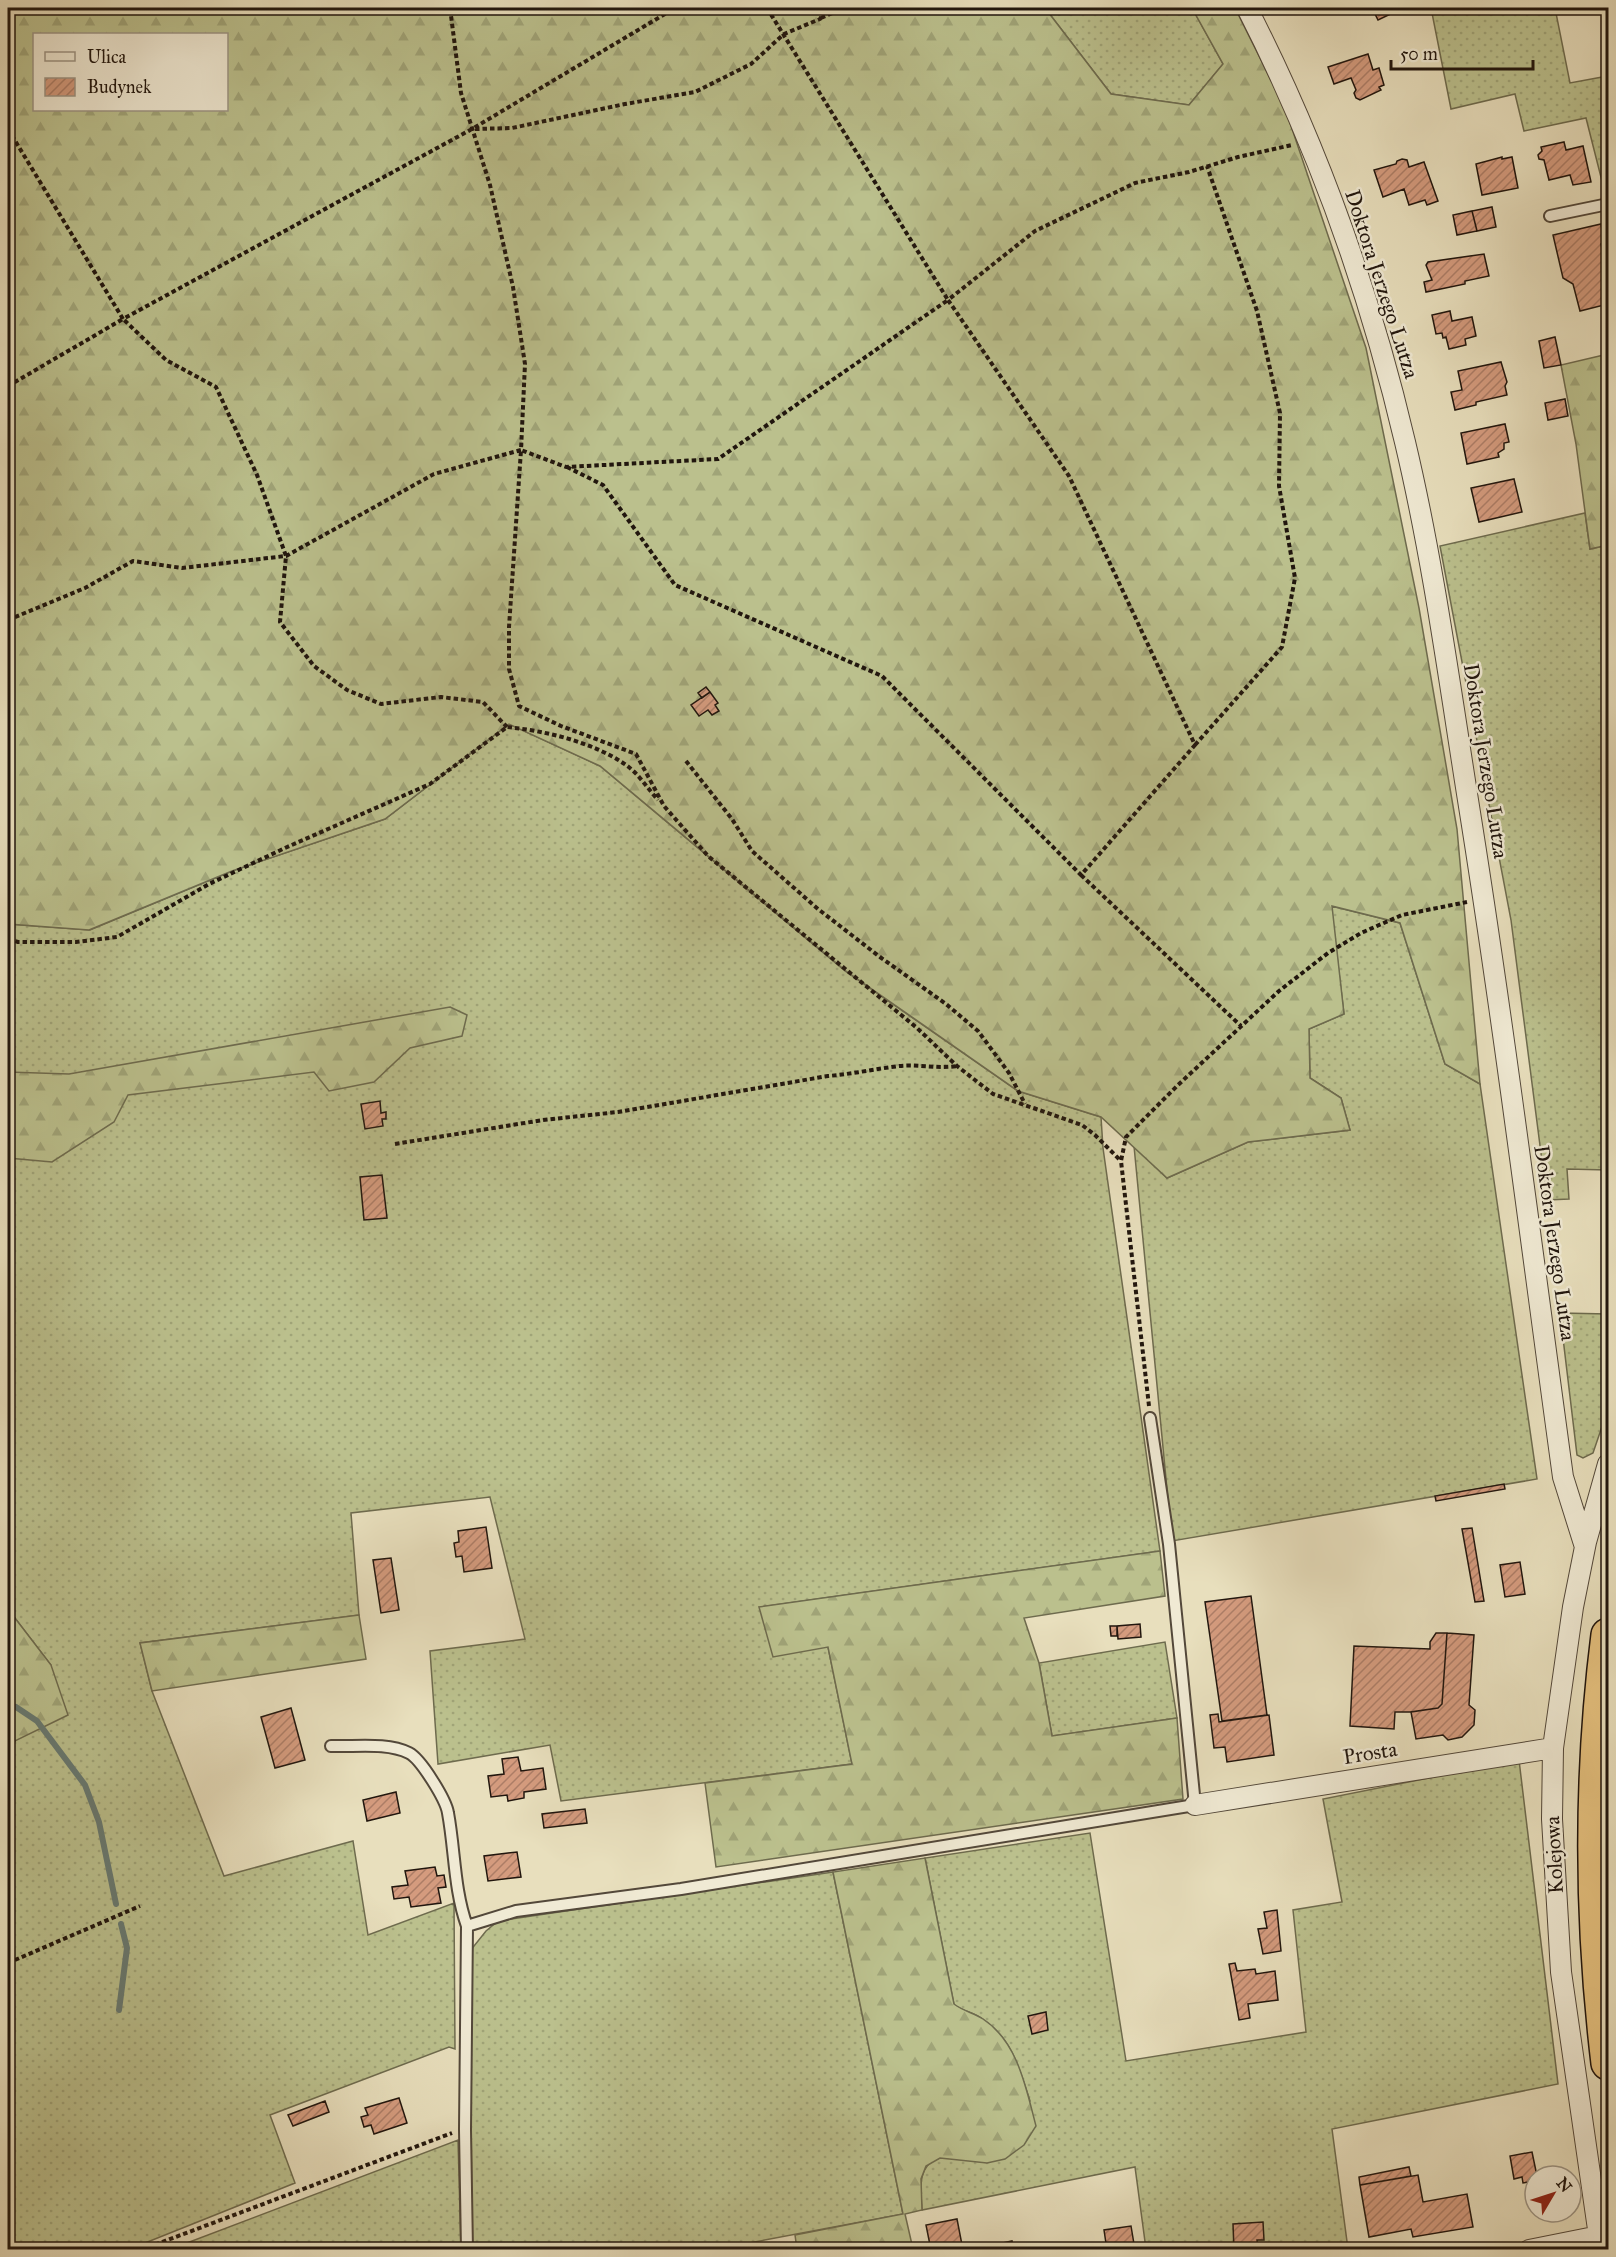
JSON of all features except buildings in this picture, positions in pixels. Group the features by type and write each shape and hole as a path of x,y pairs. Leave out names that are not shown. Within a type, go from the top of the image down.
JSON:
{"highway":[{"name":"Kolejowa","path":"1608,1635 1598,1755 1595,1857 1600,1982 1608,2063"}],"street":[{"name":"Doktora Jerzego Lutza","path":"1246,8 1275,63 1346,240 1405,440 1432,572 1484,898 1563,1477 1585,1547"},
{"name":"Kolejowa","path":"1600,2243 1561,1972 1552,1819 1553,1748 1573,1607 1585,1547 1608,1464"},
{"name":"Prosta","path":"1195,1805 1553,1748"},
{"path":"1529,2250 1600,2243"}],"lane":[{"path":"1550,216 1608,204"},
{"path":"467,1926 525,1910 681,1889 1195,1805 1170,1556 1150,1418"},
{"path":"331,1746 388,1747 410,1753 426,1772 448,1810 459,1904 467,1926 465,2130 467,2250"}],"path":[{"path":"450,8 461,93 490,185 513,287 525,364 509,627 509,669 519,706 561,726 636,754 664,806"},
{"path":"8,386 123,319 472,129 675,8"},
{"path":"767,8 948,300 1069,476 1195,745"},
{"path":"820,19 826,8"},
{"path":"472,129 512,128 695,92 751,64 784,34 844,8"},
{"path":"8,129 123,319 166,360 216,387 257,475 286,556 280,622 314,666 347,690 381,704 441,697 483,702 507,727 533,730 597,749 628,766 708,856 917,1028 957,1066 993,1094 1082,1125 1121,1161"},
{"path":"566,467 718,459 948,300 1035,231 1135,183 1307,141"},
{"path":"1081,875 1282,647 1295,578 1279,486 1280,413 1257,311 1207,166"},
{"path":"8,620 85,588 133,561 182,568 286,556 434,474 521,450 603,484 675,585 882,675 1081,875 1241,1026"},
{"path":"8,939 18,942 76,942 117,937 209,884 430,784 507,727"},
{"path":"687,761 732,819 752,851 818,909 946,1004 978,1031 1009,1073 1025,1105"},
{"path":"1150,1418 1121,1161 1126,1137 1241,1026 1287,985 1328,953 1361,933 1402,915 1484,898"},
{"path":"396,1144 543,1120 618,1112 828,1076 859,1074 901,1066 941,1068 957,1066"},
{"path":"8,1963 140,1906"},
{"path":"141,2250 447,2134 465,2130"}],"green space":[{"path":"8,8 1045,8 1111,94 1189,105 1223,64 1192,8 1235,8 1285,108 1366,348 1419,608 1457,829 1480,1084 1445,1064 1400,923 1332,906 1344,1014 1309,1029 1310,1078 1341,1098 1350,1130 1248,1142 1167,1178 1101,1117 1018,1091 846,971 600,766 509,724 385,819 232,871 89,930 8,924"},
{"path":"1045,8 1192,8 1223,64 1189,105 1111,94"},
{"path":"1431,8 1555,8 1570,83 1608,76 1608,197 1606,197 1586,118 1524,131 1515,94 1451,109"},
{"path":"1608,354 1608,545 1590,549 1576,444 1561,365"},
{"path":"1585,513 1590,549 1608,545 1608,1170 1567,1169 1569,1199 1547,1200 1511,920 1440,546"},
{"path":"509,724 600,766 845,971 1018,1091 1101,1117 1103,1148 1160,1551 760,1607 828,1647 852,1764 561,1801 550,1745 438,1764 430,1651 525,1639 490,1497 351,1513 359,1615 140,1643 152,1691 224,1876 353,1841 368,1935 454,1903 455,2049 449,2047 270,2115 295,2183 130,2249 8,2249 8,1736 15,1741 51,1665 8,1609 8,924 90,930 232,871 385,819"},
{"path":"1331,906 1400,923 1445,1064 1480,1084 1537,1479 1172,1541 1134,1146 1167,1178 1248,1142 1350,1130 1341,1098 1310,1078 1309,1029 1344,1014"},
{"path":"450,1007 467,1015 462,1036 410,1048 374,1082 329,1091 314,1072 128,1095 114,1122 52,1162 8,1158 8,1072 69,1074"},
{"path":"1560,1313 1608,1314 1608,1409 1593,1453 1583,1458 1577,1455"},
{"path":"1160,1551 1165,1596 1024,1618 1039,1663 1052,1736 1177,1718 1183,1799 716,1867 705,1783 852,1764 828,1647 773,1657 759,1607"},
{"path":"8,1609 51,1665 68,1715 15,1741 8,1736"},
{"path":"359,1615 366,1659 152,1691 140,1643"},
{"path":"1165,1642 1177,1718 1052,1736 1039,1663"},
{"path":"1519,1760 1558,2084 1332,2129 1348,2249 1146,2249 1135,2167 922,2210 921,2180 927,2167 939,2158 958,2159 1030,2101 1014,2056 1002,2036 980,2018 954,2005 925,1858 1090,1833 1126,2061 1306,2032 1293,1910 1342,1902 1323,1799"},
{"path":"925,1858 954,2004 983,2019 1005,2040 1019,2067 1036,2126 1024,2145 1005,2159 987,2163 940,2158 926,2166 921,2179 922,2210 905,2214 913,2249 797,2249 795,2235 903,2214 833,1872"},
{"path":"833,1872 903,2214 717,2249 472,2249 470,1951 486,1931 498,1921"},
{"path":"458,2140 461,2249 171,2249"}],"waterway":[{"path":"16,1707 37,1721 85,1785 99,1822 116,1904"},
{"path":"119,2010 127,1948 121,1924"}]}
